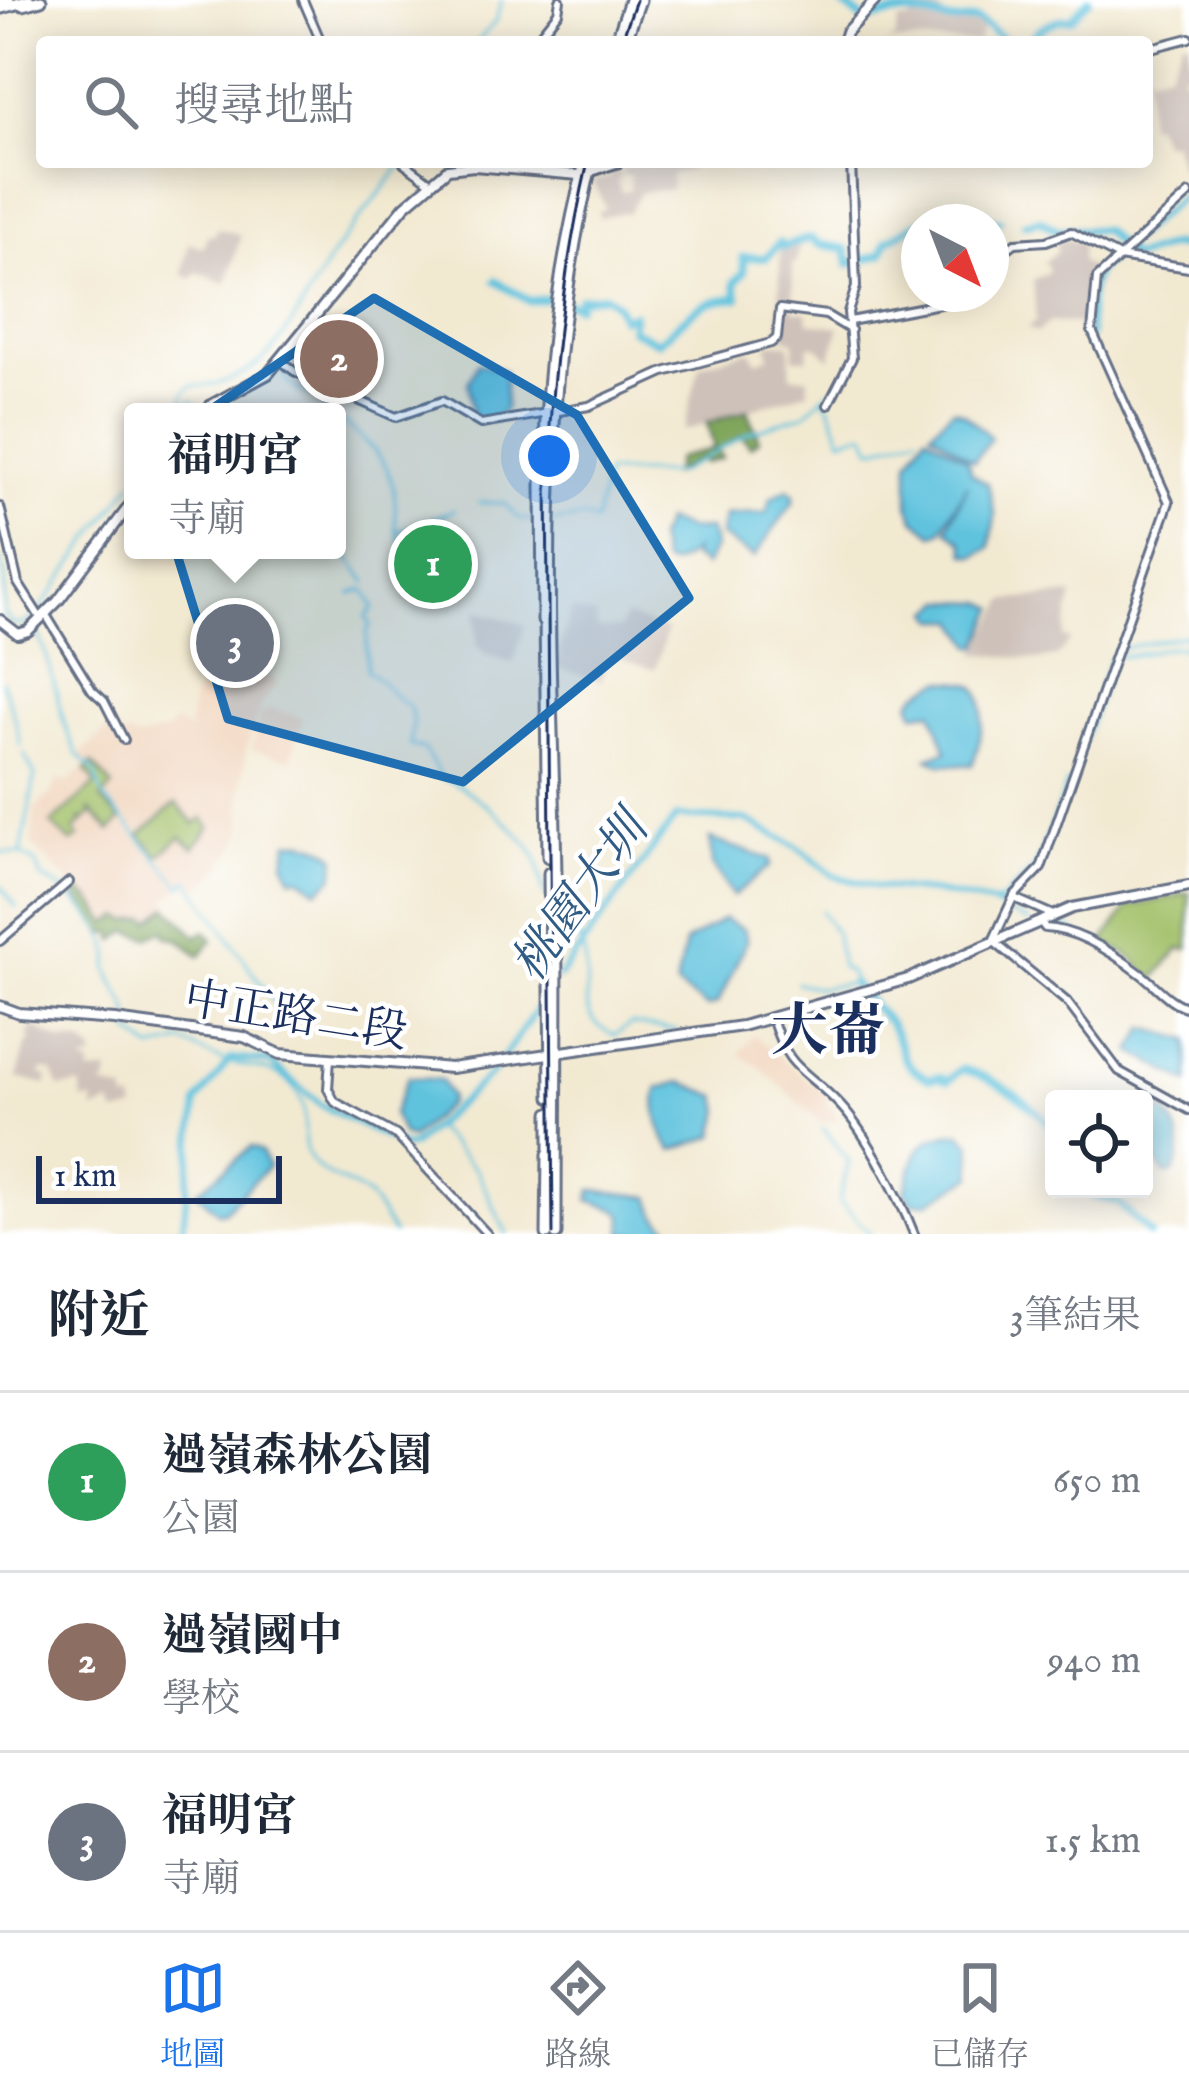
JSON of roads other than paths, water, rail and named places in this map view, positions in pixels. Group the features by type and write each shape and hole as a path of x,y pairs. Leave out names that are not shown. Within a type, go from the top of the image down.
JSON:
{"highway":[{"path":"0,7 25,0"}],"main road":[{"path":"0,7 9,0"},
{"path":"0,7 41,0"},
{"path":"847,36 876,0"},
{"path":"623,36 636,2"},
{"path":"266,375 399,210 445,168"},
{"path":"551,1234 556,1136 553,804 543,573 556,339 587,168"},
{"path":"217,403 266,375 429,182"},
{"path":"547,677 546,490 556,339"},
{"path":"0,622 20,634 39,622 124,514"},
{"path":"548,737 545,776 552,986"},
{"path":"547,868 553,804 545,776 548,737"},
{"name":"中正路二段","path":"0,1006 19,1013 244,1037 280,1054 451,1068 663,1039 772,1018 908,979 1083,905 1189,886"},
{"path":"551,1234 553,1054"}],"street":[{"path":"304,0 319,36"},
{"path":"539,36 558,12 560,0"},
{"path":"1153,47 1189,38"},
{"path":"412,168 429,182"},
{"path":"828,404 852,358 848,312 856,287 851,168"},
{"path":"1189,194 1114,255 1098,275 1092,331 1169,502 1041,868 1014,897 993,941 1067,1001 1118,1071 1189,1110"},
{"path":"1009,249 1067,232 1114,255 1189,268"},
{"path":"280,360 294,371 396,417 442,401 481,424 590,406 664,372 771,343 777,338 780,309 826,315 850,326 908,312"},
{"path":"0,508 18,583 39,622 106,704 124,740"},
{"path":"0,942 69,882"},
{"path":"1014,897 1020,904 1053,915"},
{"path":"0,942 42,905"},
{"path":"1040,921 1045,928 1070,929 1141,974 1175,1004 1189,1008"},
{"path":"772,1018 794,1067 843,1109 897,1195 914,1234"},
{"path":"330,1058 328,1089 335,1102 389,1130 487,1234"}],"water":[{"path":"478,363 504,371 505,409 494,420 473,419 468,383"},
{"path":"953,409 991,438 974,461 931,431"},
{"path":"926,434 967,459 971,473 988,484 995,516 990,548 975,556 966,554 963,542 947,529 968,484 940,532 933,534 915,519 909,505 909,461"},
{"path":"788,489 794,501 754,557 720,536 725,515 766,513 771,498"},
{"path":"666,521 690,530 709,529 715,547 705,566 693,553 671,565 662,562 657,539"},
{"path":"944,601 984,602 996,608 979,646 973,646 957,620 937,620 932,611"},
{"path":"941,681 961,682 978,691 983,711 972,765 940,764 928,758 947,751 932,711 915,713 911,702"},
{"path":"710,839 770,859 770,866 733,896 712,864"},
{"path":"303,841 336,857 333,878 318,890 300,877 292,878 284,862 289,842"},
{"path":"724,919 743,929 747,940 718,1003 707,1007 676,986 685,943"},
{"path":"1145,1028 1189,1040 1189,1083 1132,1052"},
{"path":"408,1077 441,1080 450,1097 411,1138 403,1135 393,1114"},
{"path":"681,1082 718,1096 721,1111 715,1136 673,1150 661,1129 657,1094 659,1088"},
{"path":"1153,1102 1171,1120 1179,1138 1174,1172 1166,1174 1153,1158"},
{"path":"961,1133 971,1144 973,1176 929,1202 913,1203 905,1191 918,1151 931,1140"},
{"path":"251,1147 261,1151 268,1167 218,1212 197,1192"},
{"path":"592,1190 650,1197 656,1214 676,1234 623,1234 623,1215 589,1200"}],"waterway":[{"path":"482,36 495,22 502,0"},
{"path":"836,0 866,21 903,13 949,21 977,19 999,36"},
{"path":"1033,36 1047,25 1071,19 1089,0"},
{"path":"182,403 190,386 241,375 276,345 338,247 399,168"},
{"name":"桃園大圳","path":"1091,336 1090,301 1099,269 1189,190"},
{"path":"1025,224 1040,220 1057,230 1103,230 1120,246"},
{"path":"496,281 529,301 552,298 577,306 580,298 606,296 617,305 622,318 634,314 631,329 658,342 702,306 738,298 735,282 744,272 743,257 766,258 779,243 783,247 810,238 846,249 849,264 882,254 887,241 901,233"},
{"path":"1124,252 1134,257 1172,245 1189,248"},
{"path":"283,366 290,384 323,403"},
{"path":"553,522 583,518 595,522 606,473 678,473 750,432 805,414 830,390"},
{"path":"822,397 842,439 865,432 873,449 918,435"},
{"path":"187,403 196,403"},
{"path":"346,425 377,454 390,476 396,530"},
{"path":"103,522 124,494"},
{"path":"479,503 504,503 519,519 536,520"},
{"path":"397,532 454,510"},
{"path":"39,612 101,524"},
{"path":"398,533 400,541 419,545"},
{"path":"426,545 445,547 456,585"},
{"path":"346,555 367,582"},
{"path":"0,559 5,576"},
{"path":"5,579 4,614 12,624 22,625 36,615"},
{"path":"351,594 364,589"},
{"path":"365,590 374,607 366,618 371,624 367,671 410,707 410,745 424,749 442,779 478,799 521,837 536,858 545,895"},
{"path":"35,628 68,734"},
{"path":"1185,645 1189,632"},
{"path":"1120,649 1185,635"},
{"path":"1118,656 1172,647 1189,650"},
{"name":"桃園大圳","path":"1082,743 1111,659"},
{"path":"2,681 14,717"},
{"path":"15,719 21,745"},
{"path":"69,736 78,755 94,771"},
{"path":"24,754 35,776 21,854 36,863 42,878 84,908 101,930 110,952 109,970 129,1013 130,1031 152,1050 182,1042 283,1078 302,1103 311,1160 366,1195 393,1234"},
{"path":"95,773 102,794"},
{"name":"桃園大圳","path":"559,977 676,817 746,820 799,848 834,876 994,904 1001,903 1037,867 1068,784"},
{"path":"104,797 157,858"},
{"path":"0,852 21,854"},
{"path":"159,860 182,886 189,880 288,1023"},
{"path":"0,885 16,907"},
{"path":"560,901 584,953 593,1020 615,1035 631,1024 676,1031"},
{"path":"989,904 1029,922"},
{"path":"821,911 836,934 841,967 853,983"},
{"path":"1052,926 1067,926 1076,932"},
{"path":"797,983 820,988 853,983"},
{"path":"853,983 891,1026 907,1062 919,1073 948,1081 961,1069 987,1078 1045,1119"},
{"name":"桃園大圳","path":"182,1234 197,1103 231,1058 270,1062 321,1105 404,1147 412,1146 493,1072 548,993"},
{"path":"434,1127 477,1171 507,1234"},
{"path":"823,1128 849,1162 839,1201 871,1234"},
{"path":"1100,1198 1117,1202 1150,1234"}],"railway":[{"path":"623,36 636,0"},
{"path":"553,1234 547,476 560,318 587,168"}],"place":[{"name":"過嶺國中","path":"339,359"},
{"name":"過嶺森林公園","path":"433,564"},
{"name":"福明宮","path":"235,643"}],"district":[{"name":"大崙","path":"828,1029"}]}
